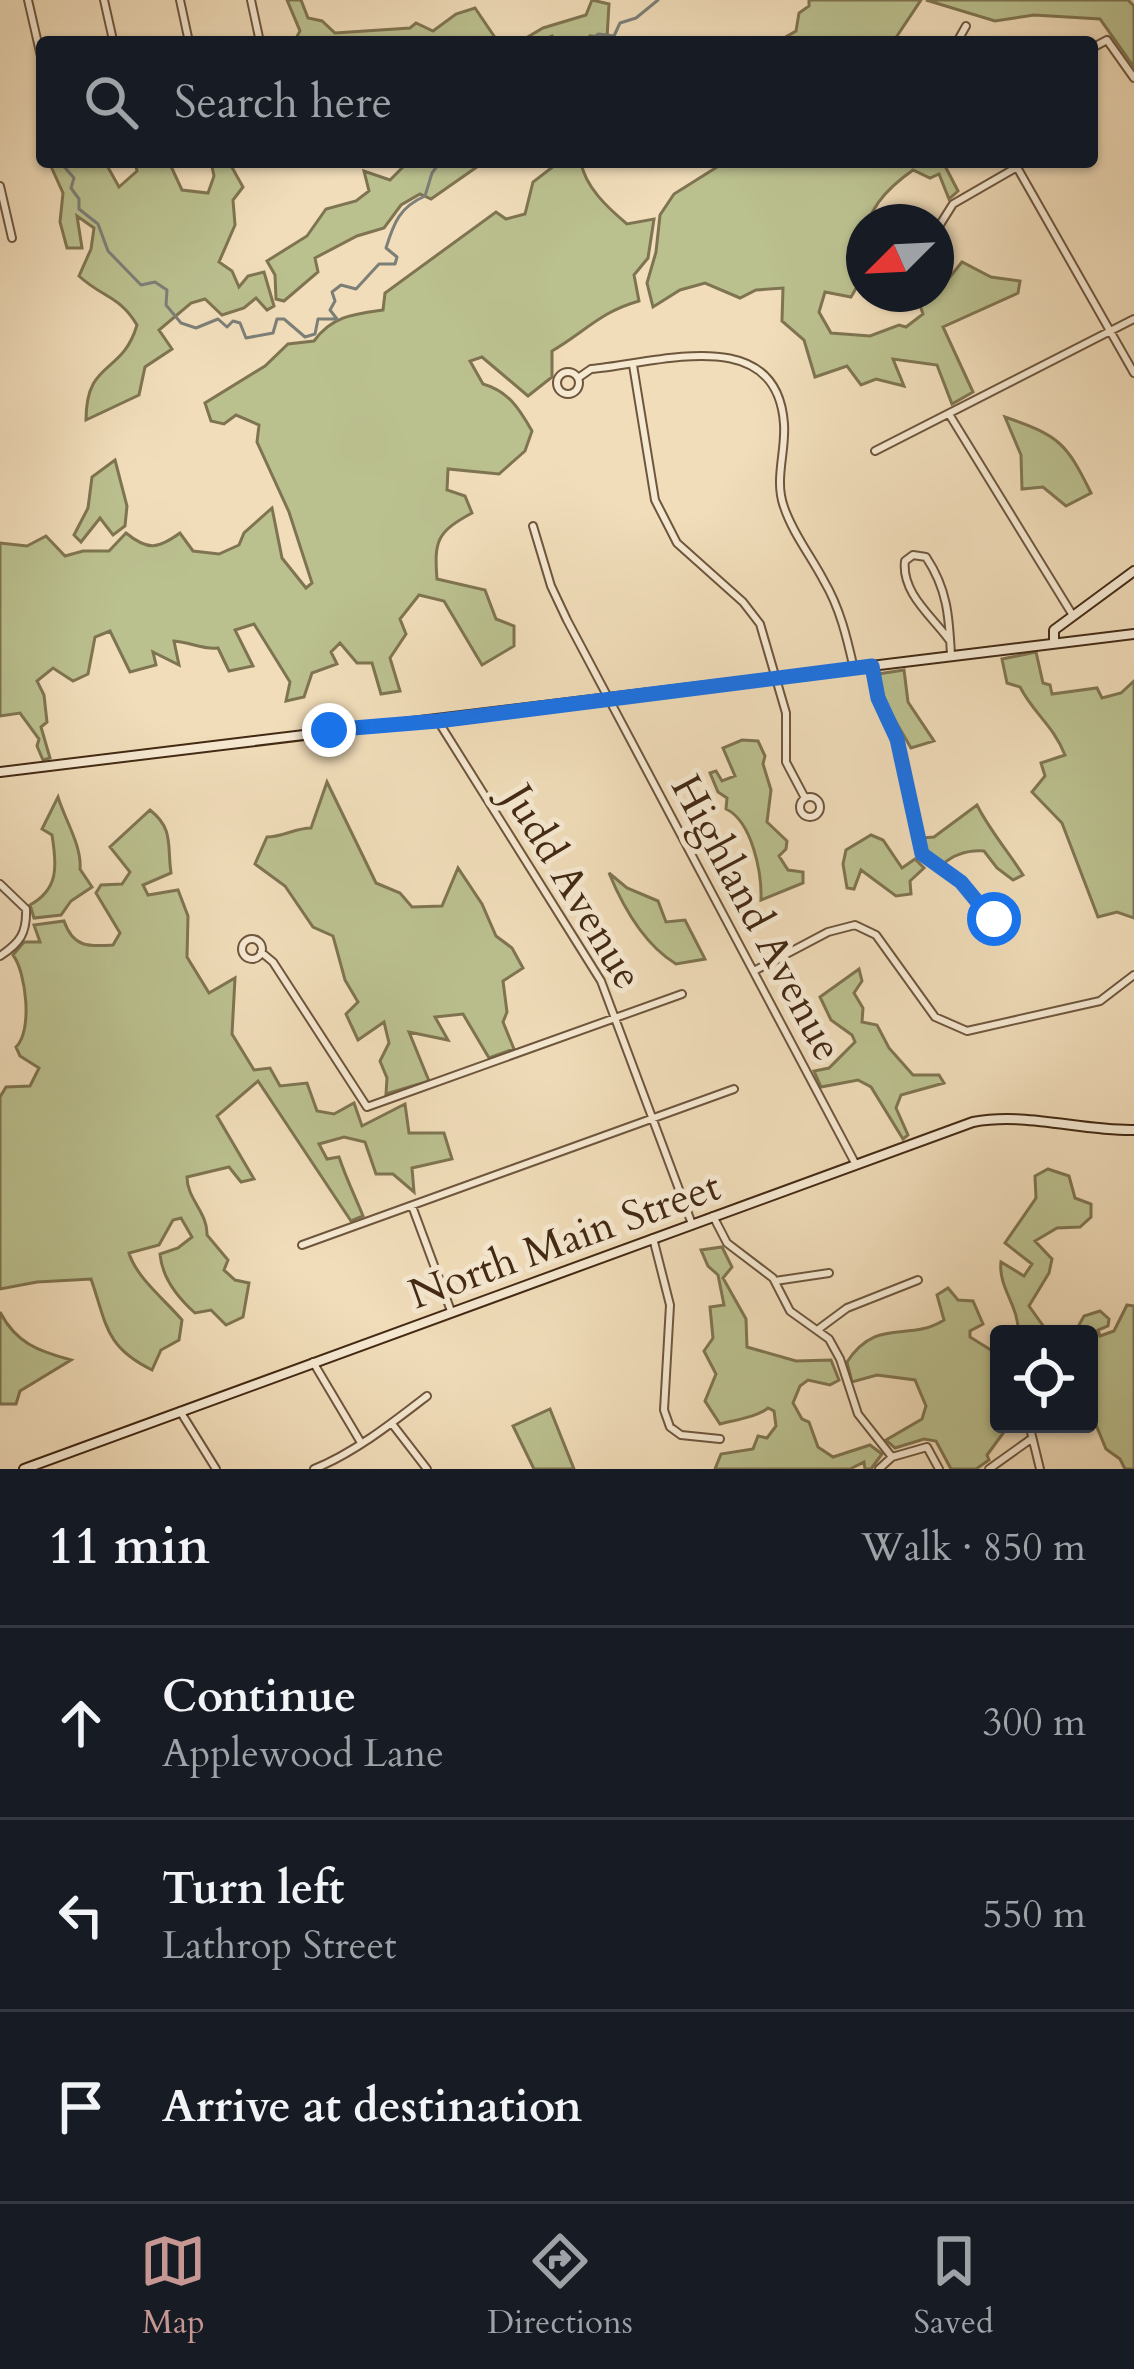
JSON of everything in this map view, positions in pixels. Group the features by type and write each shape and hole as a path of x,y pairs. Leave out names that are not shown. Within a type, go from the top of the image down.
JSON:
{"street":[{"path":"28,0 36,36"},
{"path":"104,0 111,36"},
{"path":"180,0 188,36"},
{"path":"251,0 259,36"},
{"path":"960,36 966,26"},
{"path":"1098,45 1107,40 1134,78"},
{"path":"953,204 1011,168"},
{"path":"1018,168 1134,373"},
{"path":"0,186 12,238"},
{"path":"875,452 1134,319"},
{"path":"578,377 591,369 691,356 730,356 757,369 772,387 784,420 781,500 838,608 854,669"},
{"path":"633,365 649,478 662,516 685,551 752,612 765,634 786,713 786,762 805,798"},
{"path":"949,414 1072,614"},
{"name":"Highland Avenue","path":"533,526 558,602 855,1163"},
{"path":"950,640 922,608 905,575 905,561 913,555 922,555 930,563 948,601 951,656"},
{"path":"1054,642 1054,630 1072,614 1134,571"},
{"path":"0,772 1134,634"},
{"path":"872,666 878,698 897,739 922,854 961,882 980,905"},
{"name":"Judd Avenue","path":"438,721 588,957 616,1018 692,1224"},
{"path":"0,884 26,909 27,927 21,940 0,956"},
{"path":"754,971 828,932 855,925 876,935 935,1017 967,1031 1100,1001 1134,975"},
{"path":"261,952 282,974 367,1107 682,994"},
{"path":"302,1245 734,1089"},
{"name":"North Main Street","path":"24,1469 49,1465 451,1311 989,1119 1134,1130"},
{"path":"412,1206 451,1311"},
{"path":"713,1216 727,1243 775,1281 790,1311 818,1329 840,1359 859,1417 892,1457"},
{"path":"653,1238 670,1305 664,1410 670,1427 681,1435 720,1439"},
{"path":"775,1281 830,1273"},
{"path":"818,1329 847,1308 918,1280"},
{"path":"313,1362 361,1441"},
{"path":"314,1469 332,1467 427,1396"},
{"path":"180,1412 215,1469"},
{"path":"392,1425 427,1469"},
{"path":"1030,1433 1040,1469"},
{"path":"989,1469 1031,1439"},
{"path":"879,1469 892,1457 927,1448 939,1469"}],"green space":[{"path":"287,0 301,0 308,18 322,21 335,33 410,28 416,23 433,31 456,14 475,8 494,36 297,36 300,31"},
{"path":"592,0 609,4 607,36 529,36 543,28 586,15"},
{"path":"809,0 921,0 897,36 787,36 796,31 799,13 809,6"},
{"path":"926,0 1128,0 1134,6 1134,67 1100,19 1034,15 995,21"},
{"path":"52,168 108,168 119,187 136,168 172,168 182,190 208,193 212,168 232,168 243,187 233,200 235,225 219,262 232,271 239,287 248,276 264,272 274,306 267,310 256,298 222,315 205,299 191,303 159,330 172,349 145,367 139,395 86,420 92,387 123,353 137,325 118,303 79,276 94,228 77,216 82,248 67,248 60,222 63,193"},
{"path":"402,168 475,168 431,199 420,194 401,205 384,228 315,258 318,272 284,301 276,299 275,275 267,261 307,236 326,209 356,201 369,191 364,171 390,180"},
{"path":"551,168 582,168 592,188 627,224 654,219 648,258 634,275 639,301 603,316 552,351 552,377 528,396 482,357 470,361 483,384 512,402 532,431 525,451 499,474 448,469 447,490 465,496 472,513 440,538 437,579 485,590 496,619 514,626 514,646 482,665 444,601 419,595 400,619 406,634 390,658 400,691 381,694 372,663 357,663 340,643 331,652 337,664 312,673 304,697 286,701 290,682 254,624 235,630 253,666 229,671 218,648 174,641 179,665 153,652 156,665 130,672 110,631 95,637 88,674 73,681 53,668 37,681 44,695 47,722 41,727 50,758 43,760 39,739 20,713 0,716 0,543 27,546 46,536 65,556 109,551 126,533 153,546 180,533 193,551 219,554 239,545 244,533 272,508 282,558 306,588 312,583 289,512 257,442 259,425 236,415 224,424 211,421 205,403 265,366 288,344 314,341 336,321 383,310 385,293 496,212 506,219 525,214 533,182"},
{"path":"715,168 946,168 958,191 949,199 939,174 930,178 913,170 878,204 846,204 846,296 825,292 819,312 831,333 870,336 899,325 906,327 922,312 954,312 954,272 962,262 991,277 1020,281 1018,293 943,327 973,392 952,404 937,365 893,359 904,386 876,379 861,385 847,366 815,377 804,340 782,321 783,288 756,290 740,298 705,283 680,290 653,307 647,283 660,215 674,194"},
{"path":"1005,417 1059,443 1091,493 1066,506 1043,487 1022,489 1021,455"},
{"path":"115,460 127,506 125,526 113,535 100,518 81,542 74,535 88,508 92,477"},
{"path":"1036,652 1043,683 1050,685 1052,694 1097,688 1102,698 1121,693 1134,681 1134,918 1117,912 1098,917 1062,823 1032,792 1045,776 1041,763 1065,755 1020,687 1007,683 1002,659"},
{"path":"904,670 908,702 934,741 911,748 886,705 878,674"},
{"path":"742,740 758,741 765,756 771,790 767,822 787,841 779,856 788,870 803,872 803,883 761,900 749,836 726,809 727,798 718,792 710,773 716,771 722,781 735,776 723,748"},
{"path":"327,782 376,883 400,893 412,907 442,906 458,868 496,936 512,948 523,968 503,981 507,1012 503,1022 514,1049 489,1058 463,1014 435,1017 448,1040 409,1032 429,1081 386,1094 387,1078 380,1061 389,1043 384,1022 358,1040 346,1014 358,1002 345,980 333,936 313,927 285,886 255,864 267,837 311,828"},
{"path":"58,797 76,842 80,869 92,887 71,901 61,915 34,918 30,905 46,892 54,876 52,835 42,829"},
{"path":"977,805 1023,875 1013,880 984,851 961,854 942,865 927,855 921,838 934,837"},
{"path":"150,810 166,831 171,873 143,885 148,895 178,890 188,916 187,957 209,993 235,978 232,1034 254,1070 270,1068 280,1086 307,1083 317,1111 334,1114 354,1103 362,1126 405,1104 409,1133 444,1133 452,1159 412,1168 414,1192 393,1174 376,1174 365,1142 344,1137 319,1144 327,1159 339,1157 363,1216 351,1221 258,1081 217,1116 254,1179 241,1182 229,1167 187,1177 207,1235 228,1260 224,1270 235,1280 249,1283 243,1317 226,1325 211,1310 195,1313 177,1294 160,1254 192,1237 181,1218 173,1220 159,1245 129,1253 144,1279 182,1320 179,1340 161,1350 152,1370 116,1343 91,1279 0,1289 0,1097 6,1087 30,1086 39,1068 20,1056 16,1047 25,1028 26,1001 13,955 24,942 40,942 34,925 64,921 82,944 113,945 120,933 96,893 101,885 122,884 130,872 110,847"},
{"path":"871,835 883,840 902,868 915,859 924,868 910,881 911,894 896,896 861,870 854,889 847,888 846,850"},
{"path":"609,873 627,888 658,901 666,922 685,920 705,959 676,964 654,947"},
{"path":"859,969 862,981 854,993 863,1008 862,1022 877,1025 889,1048 913,1075 939,1075 944,1083 901,1095 896,1108 908,1135 903,1139 871,1087 858,1080 821,1087 814,1071 829,1068 855,1042 831,1020 820,997"},
{"path":"1048,1169 1069,1176 1075,1198 1091,1204 1091,1217 1080,1227 1057,1228 1035,1241 1052,1259 1029,1306 1043,1325 1017,1325 1001,1262 1024,1276 1032,1264 1005,1243 1036,1198 1035,1176"},
{"path":"722,1247 732,1267 723,1278 746,1319 747,1347 796,1361 831,1360 839,1380 830,1385 808,1380 793,1403 809,1422 818,1447 833,1457 870,1445 882,1454 871,1469 865,1469 864,1462 850,1469 715,1469 721,1454 753,1449 758,1436 767,1438 776,1426 774,1411 768,1408 720,1424 705,1401 716,1374 704,1351 713,1338 710,1307 724,1305 718,1275 701,1250"},
{"path":"948,1288 958,1300 973,1301 983,1324 970,1331 970,1337 990,1349 990,1433 1003,1433 987,1455 989,1460 976,1469 951,1469 936,1441 924,1439 895,1448 886,1440 922,1419 926,1406 915,1380 877,1375 852,1382 847,1362 870,1339 944,1320 937,1295"},
{"path":"1127,1305 1134,1306 1134,1469 1125,1469 1106,1449 1098,1430 1098,1330 1100,1336 1114,1331"},
{"path":"1100,1311 1109,1319 1108,1326 1098,1330 1098,1325 1079,1325 1084,1316"},
{"path":"0,1312 29,1344 71,1360 20,1391 16,1404 0,1404"},
{"path":"550,1409 574,1469 534,1469 513,1426"}],"waterway":[{"path":"614,36 620,23 636,18 658,0"},
{"path":"596,36 614,36"},
{"path":"65,168 74,178 71,188 79,209 98,224 108,251 141,285 155,282 167,290 166,305 181,323 196,328 218,319 227,327 233,321 240,323 246,338 273,333 277,319 284,319 305,337 315,334 318,319 337,319 330,310 335,301 332,292 341,285 356,289 379,264 395,264 397,257 386,248 392,230 404,210 425,196 436,168"}],"route":[{"path":"329,730 438,721 872,666 878,698 897,739 922,854 961,882 980,905 990,906 994,919"}]}
